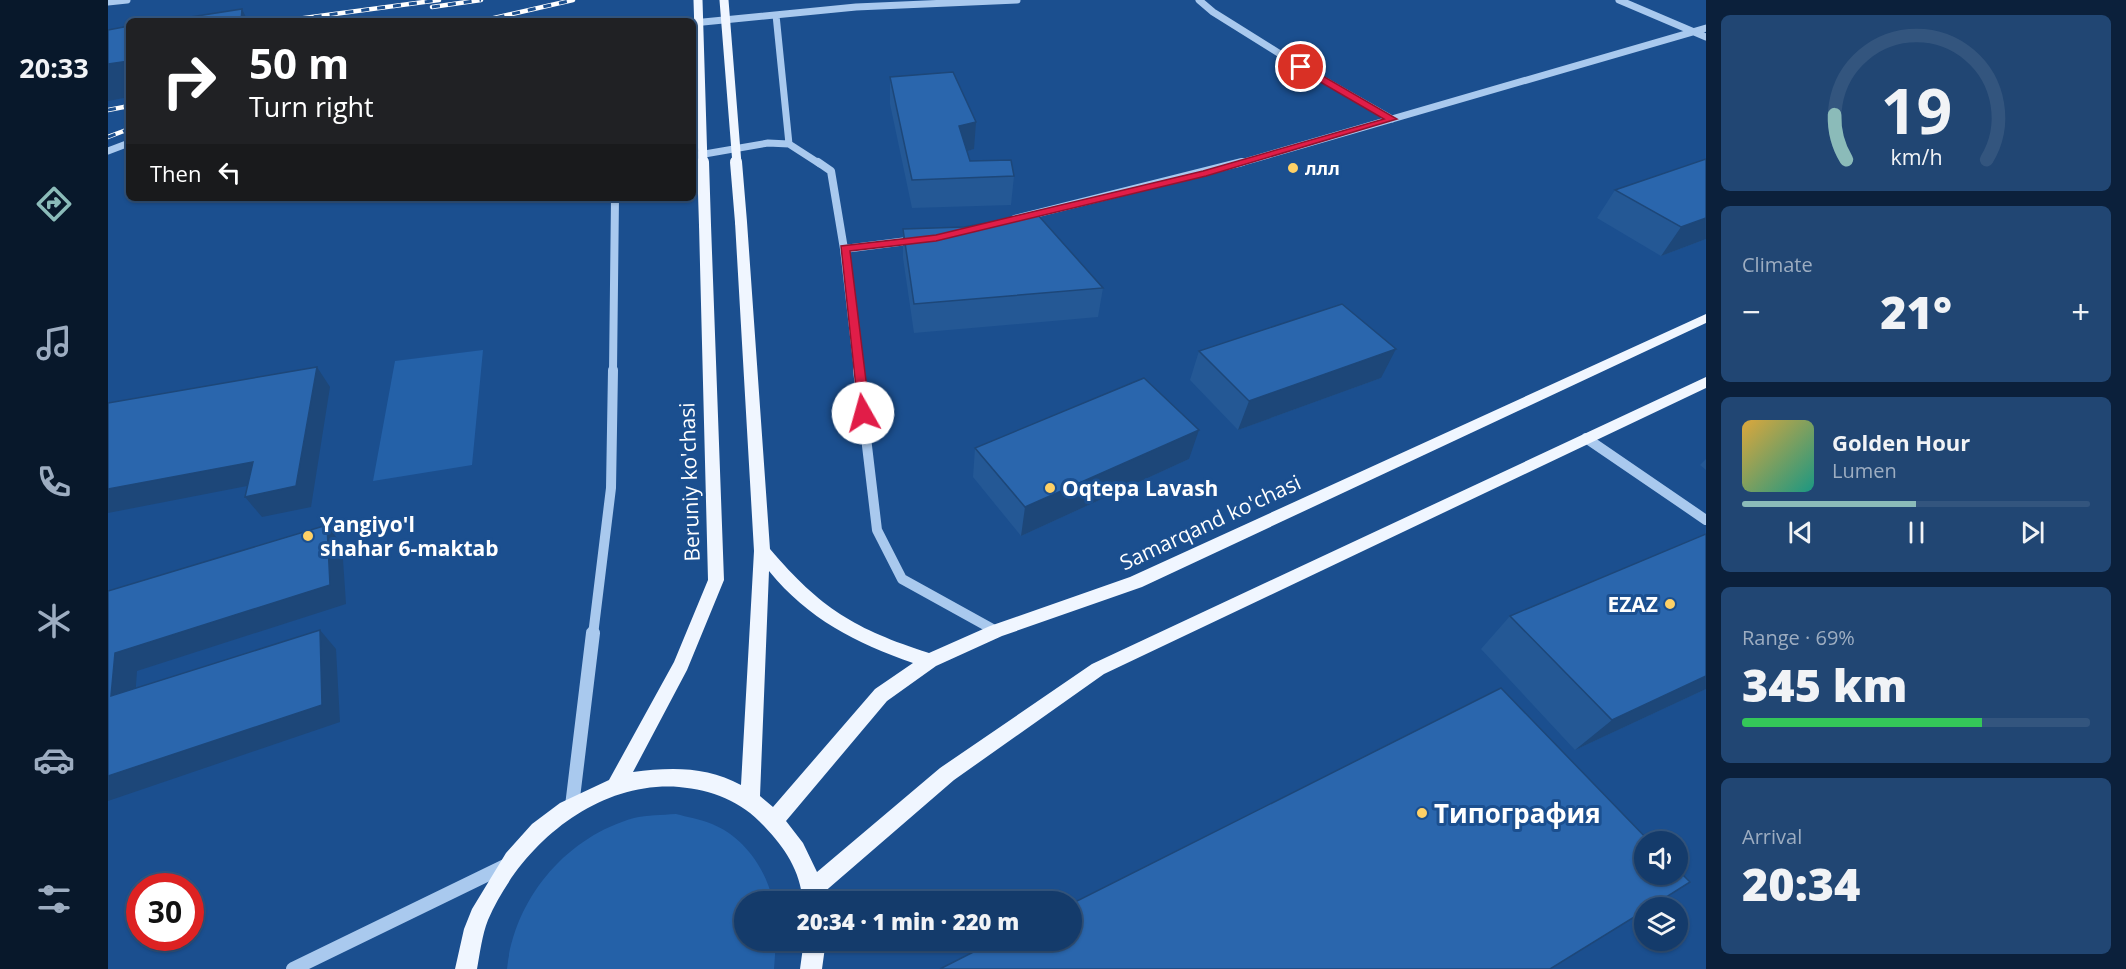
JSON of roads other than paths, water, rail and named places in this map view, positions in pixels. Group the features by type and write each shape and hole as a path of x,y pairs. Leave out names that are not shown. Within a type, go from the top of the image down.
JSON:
{"main road":[{"name":"Beruniy ko'chasi","path":"616,785 681,665 716,580 698,0"},
{"path":"724,0 762,551 750,798"},
{"name":"Samarqand ko'chasi","path":"775,819 829,753 881,695 930,661 996,631 1136,582 1706,318"},
{"path":"817,891 947,774 1098,669 1706,382"},
{"path":"762,551 799,594 831,618 881,644 930,661"},
{"path":"466,969 478,917 510,863 538,831 572,806 616,785 664,776 709,781 750,798 775,819 798,850 812,891"},
{"path":"811,969 813,951"}],"street":[{"path":"111,1 127,0"},
{"path":"696,23 856,7 1017,0"},
{"path":"1199,0 1213,12 1301,67 1392,119"},
{"path":"1618,0 1706,37"},
{"path":"776,15 789,144"},
{"path":"1003,222 1206,173 1706,28"},
{"path":"696,155 768,143 789,144 831,171 844,249 877,530 902,579 996,631"},
{"path":"108,151 126,144"},
{"path":"572,806 611,488 615,201"},
{"path":"844,249 924,239"},
{"path":"1586,438 1706,520"},
{"path":"293,969 510,863"}],"railway":[{"path":"304,18 439,0"},
{"path":"432,7 481,0"},
{"path":"494,18 573,0"},
{"path":"108,110 126,107"},
{"path":"108,137 126,130"}],"place":[{"name":"ллл","path":"1293,168"},
{"name":"Oqtepa Lavash","path":"1050,488"},
{"name":"Yangiyo'l shahar 6-maktab","path":"308,536"},
{"name":"EZAZ","path":"1670,604"},
{"name":"Типография","path":"1422,813"}]}
